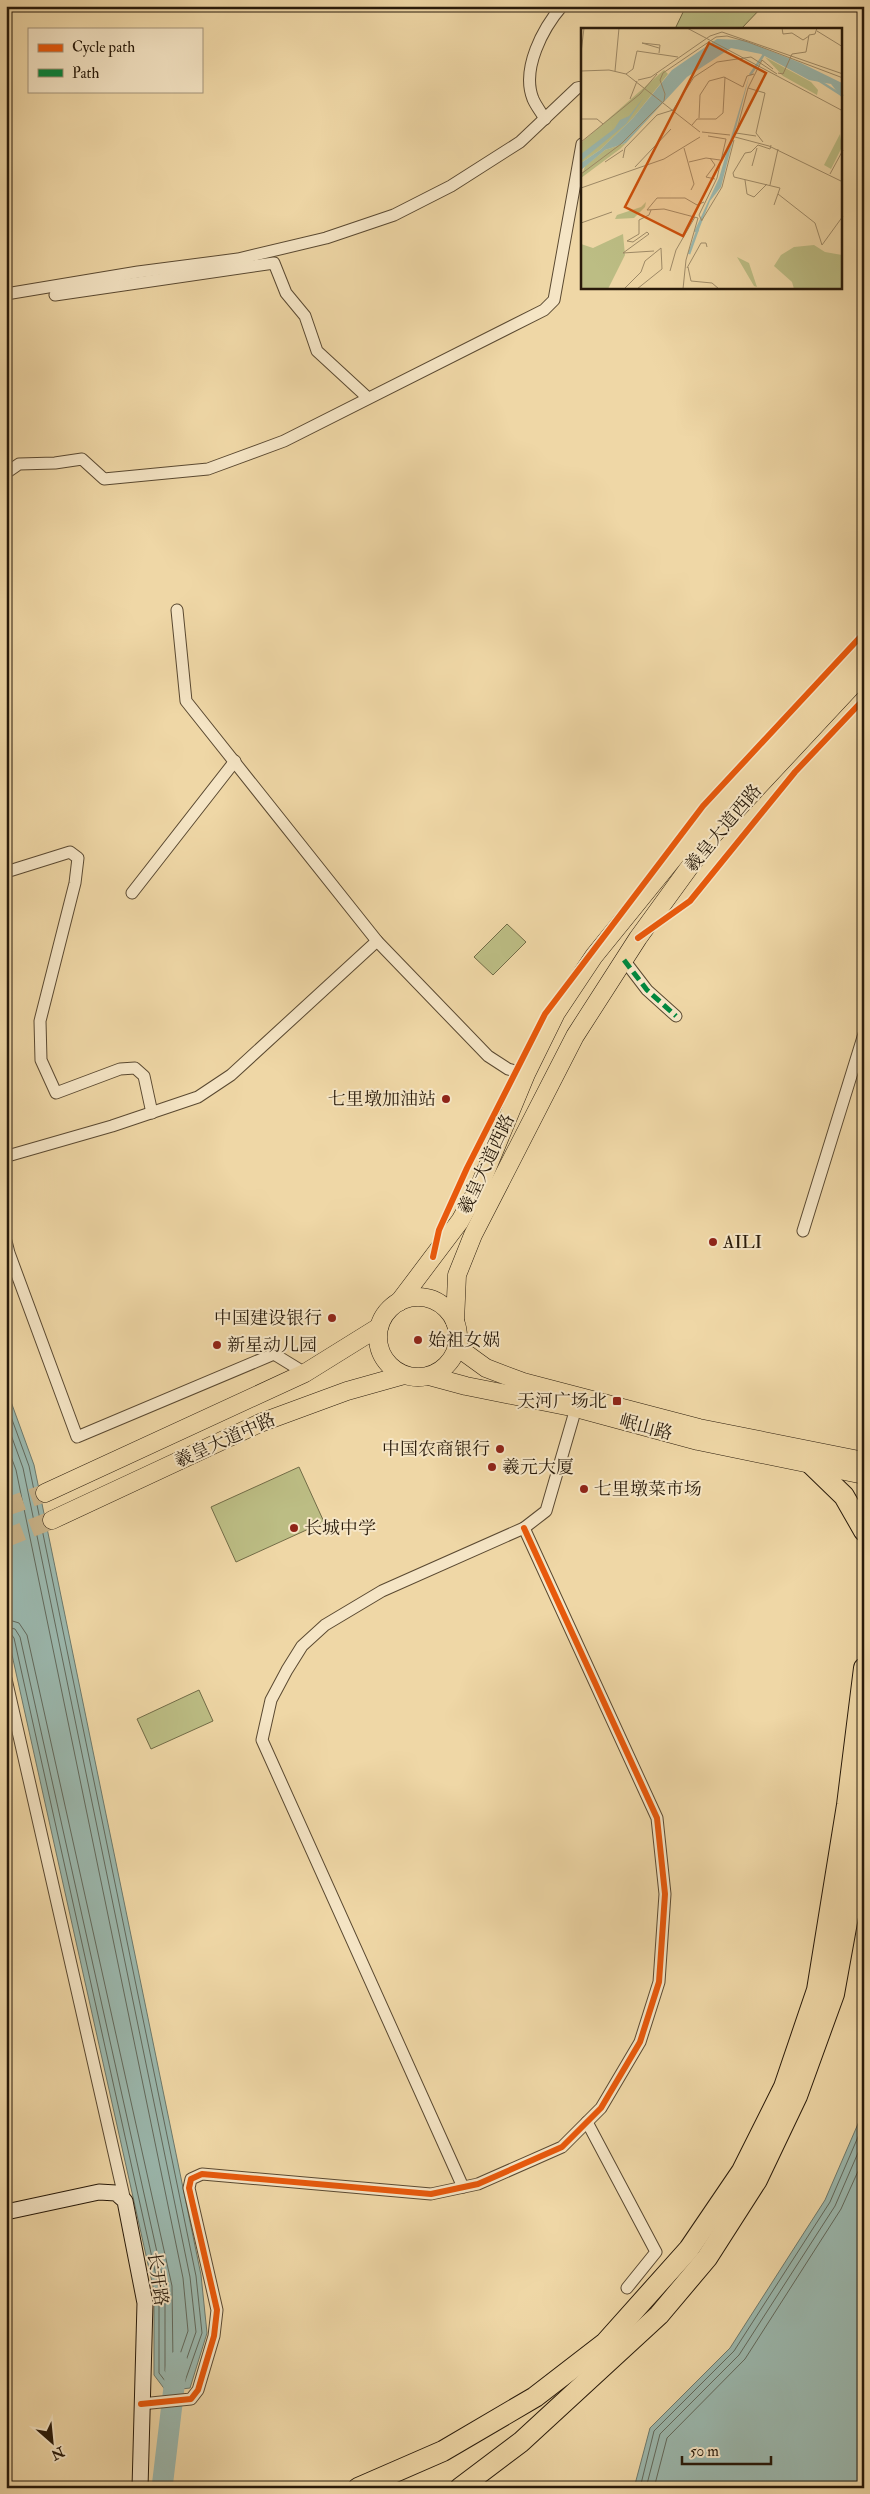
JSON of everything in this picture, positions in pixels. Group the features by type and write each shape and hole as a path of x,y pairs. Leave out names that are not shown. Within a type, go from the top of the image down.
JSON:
{"highway":[{"path":"811,1464 844,1496 864,1531"},
{"path":"358,2488 443,2451 535,2397 605,2344 689,2249 742,2171 784,2086 817,1990 847,1805 864,1668"},
{"path":"460,2488 521,2442 658,2315 707,2258 757,2180 797,2096 834,1994 849,1911 864,1793"}],"main road":[{"name":"羲皇大道西路","path":"399,1302 460,1221 472,1199 526,1074 556,1013 594,956 702,824 864,651"},
{"name":"羲皇大道西路","path":"455,1322 457,1275 473,1236 575,1036 624,960 712,836 864,673"},
{"path":"415,1297 432,1299 446,1308 455,1322 458,1330 457,1347 450,1362 429,1376 404,1375 384,1360 378,1344 379,1327 386,1312 399,1302 415,1297"},
{"name":"羲皇大道中路","path":"45,1493 257,1397 305,1373 379,1327"},
{"name":"岷山路","path":"457,1347 486,1368 523,1382 698,1428 864,1461"},
{"name":"羲皇大道中路","path":"52,1520 260,1423 347,1391 404,1375"},
{"name":"岷山路","path":"429,1376 466,1386 576,1408 698,1441 864,1475"}],"street":[{"path":"544,119 533,98 532,64 541,36 562,6"},
{"path":"6,294 138,272 238,259 326,238 394,215 451,186 520,142 576,88 581,87"},
{"path":"6,473 19,464 55,463 82,459 104,479 208,469 284,441 544,310 554,300 581,150"},
{"path":"6,302 274,263 286,293 305,316 317,350 368,398"},
{"path":"177,610 186,701 377,941 488,1056 508,1069 526,1074"},
{"path":"132,894 235,761"},
{"path":"6,872 70,852 78,858 75,883 40,1021 41,1060 56,1093 120,1069 135,1068 144,1076 152,1112"},
{"path":"11,1155 198,1097 231,1074 377,941"},
{"path":"624,960 647,990 676,1016"},
{"path":"804,1231 864,1034"},
{"path":"6,1241 77,1437 274,1354 305,1373"},
{"path":"463,2188 262,1740 271,1700 287,1670 302,1646 325,1625 382,1591 524,1528 546,1511 576,1408"},
{"path":"141,2404 191,2399 198,2390 214,2336 217,2310 189,2188 191,2179 202,2174 431,2194 478,2184 562,2147 601,2108 640,2042 659,1982 665,1894 657,1818 524,1528"},
{"path":"6,1679 125,2201"},
{"path":"588,2122 656,2252 627,2288"},
{"path":"6,2212 99,2192 116,2193 125,2201"},
{"name":"长开路","path":"125,2201 145,2303 140,2488"}],"green space":[{"path":"686,6 763,6 742,28 675,28"},
{"path":"507,924 526,942 493,975 474,957"},
{"path":"299,1467 324,1522 236,1562 211,1507"},
{"path":"199,1690 213,1721 151,1749 137,1719"}],"water":[{"path":"6,1388 34,1465 201,2275 207,2333 190,2388 166,2391 154,2375 154,2291 6,1628"},
{"path":"864,2110 864,2488 634,2488 650,2428 730,2348 825,2200"}],"waterway":[{"path":"162,2488 177,2362"}],"tunnel":[{"path":"6,1507 45,1493"},
{"path":"6,1538 52,1520"}],"marked path":[{"path":"624,960 647,990 676,1016"}],"cycle path":[{"path":"433,1257 439,1230 467,1168 545,1014 703,806 864,633"},
{"path":"638,938 690,901 795,772 864,699"},
{"path":"141,2404 191,2399 198,2390 214,2336 217,2310 189,2188 191,2179 202,2174 431,2194 478,2184 562,2147 601,2108 640,2042 659,1982 665,1894 657,1818 524,1528"}],"place":[{"name":"七里墩加油站","path":"446,1099"},
{"name":"AILI","path":"713,1242"},
{"name":"中国建设银行","path":"332,1318"},
{"name":"始祖女娲","path":"418,1340"},
{"name":"新星动儿园","path":"217,1345"},
{"name":"天河广场北","path":"617,1401"},
{"name":"中国农商银行","path":"500,1449"},
{"name":"羲元大厦","path":"492,1467"},
{"name":"七里墩菜市场","path":"584,1489"},
{"name":"长城中学","path":"294,1528"}]}
